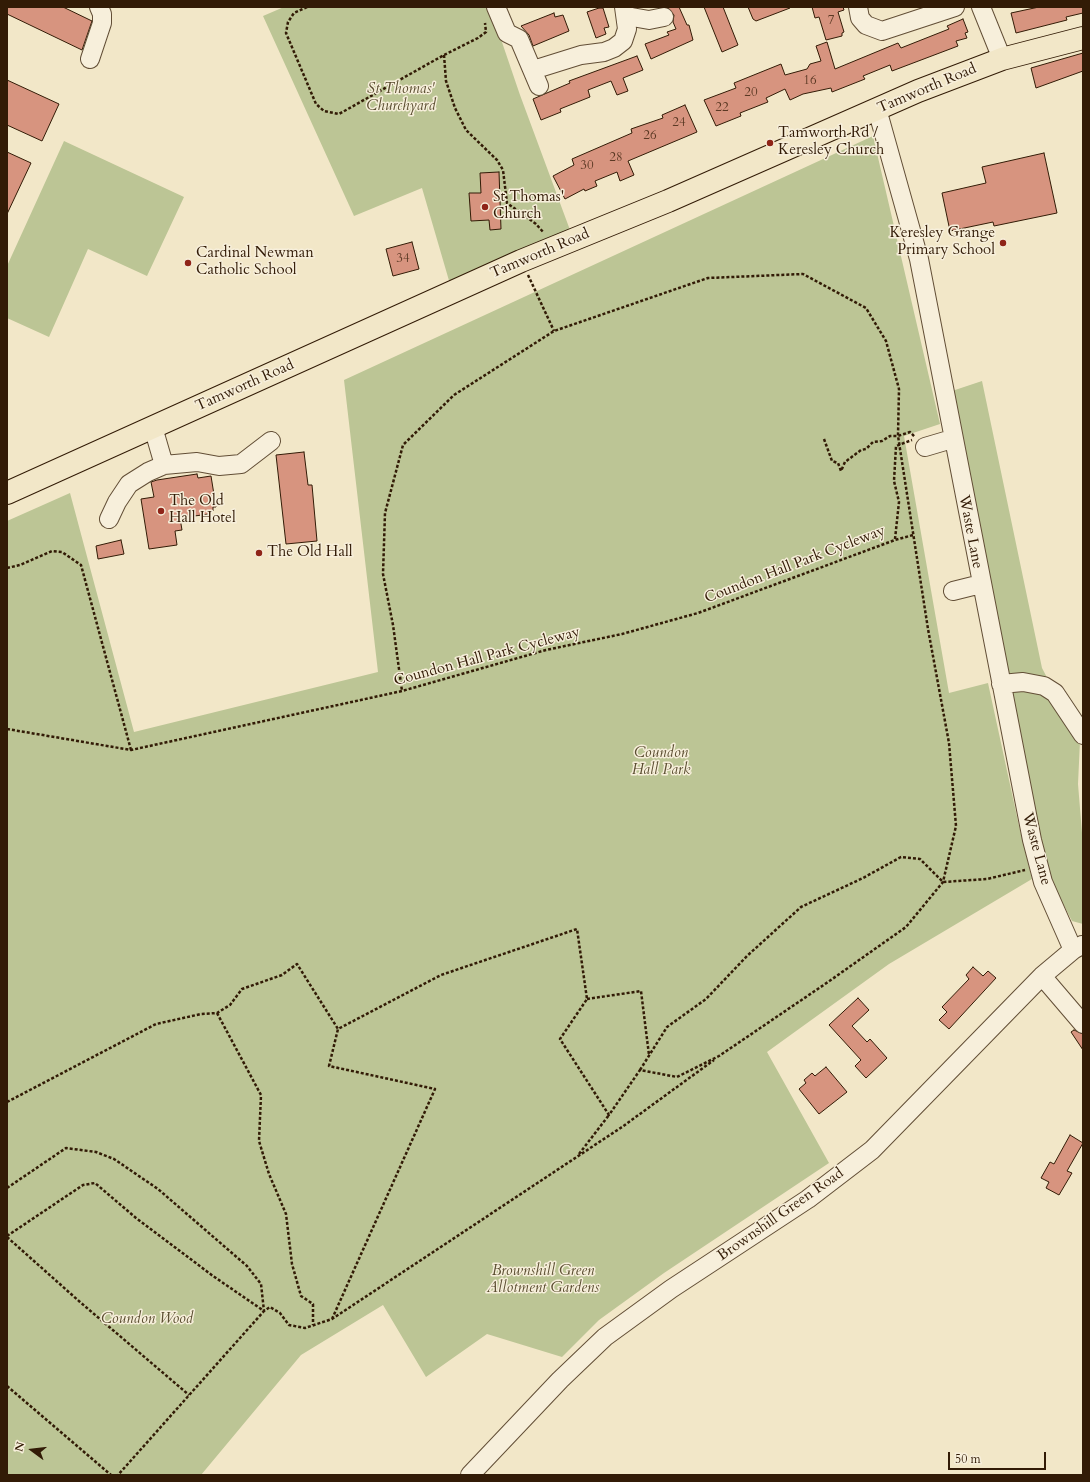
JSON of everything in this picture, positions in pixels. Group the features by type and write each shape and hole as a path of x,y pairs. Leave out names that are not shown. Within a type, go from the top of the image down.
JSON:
{"main road":[{"name":"Tamworth Road","path":"7,493 521,261 668,201 956,75 1002,59 1083,38"}],"street":[{"path":"90,59 102,23 102,14 99,7"},
{"path":"496,7 507,33 519,39 536,78 581,55 604,52 614,48 626,35 627,29 625,11 649,20 664,17"},
{"path":"858,7 860,18 866,25 882,31 955,7"},
{"path":"981,7 1002,59"},
{"name":"Waste Lane","path":"877,109 919,259 952,439 1032,840 1043,882 1078,948"},
{"path":"153,427 164,466"},
{"path":"921,443 952,439"},
{"path":"109,518 117,502 129,484 148,472 164,466 196,462 219,466 241,464 271,441"},
{"path":"953,591 981,584"},
{"path":"1001,684 1023,682 1044,686 1055,693 1083,734"},
{"name":"Brownshill Green Road","path":"470,1475 560,1380 605,1337 671,1289 808,1198 872,1150 1042,976 1078,948"},
{"path":"1042,976 1083,1024"}],"path":[{"path":"307,7 294,13 288,22 286,33 316,104 324,111 339,114 444,55 478,38 486,32 485,22"},
{"path":"444,55 446,81 455,108 466,130 497,160 504,170 507,203 536,224 547,237"},
{"path":"521,261 554,331"},
{"path":"118,1475 264,1311 270,1307 280,1313 289,1325 305,1328 332,1319 578,1156 719,1056 906,927 943,882 956,826 949,742 928,629 899,445 899,389 886,341 866,308 804,274 708,278 554,331 454,395 403,445 385,513 383,574 394,625 402,691"},
{"path":"824,439 832,461 838,463 841,471 845,462 861,450 866,449 873,442 882,441 890,436 898,436 910,432 921,443"},
{"path":"899,445 921,443"},
{"name":"Coundon Hall Park Cycleway","path":"7,729 131,750 402,691 546,650 622,634 698,613 895,540 898,502 894,481 894,465 896,446 899,445"},
{"path":"895,540 913,535"},
{"path":"7,568 20,565 52,551 62,552 81,565 131,750"},
{"path":"578,1156 640,1070 668,1027 706,999 748,956 801,907 863,878 901,858 920,859 943,882 987,879 1039,867"},
{"path":"338,1029 441,975 577,929 587,999 560,1039 608,1114"},
{"path":"7,1102 156,1024 201,1014 217,1013 230,1005 242,990 282,975 297,964 338,1029 329,1066 435,1089 332,1319"},
{"path":"587,999 641,990 649,1055"},
{"path":"217,1013 261,1095 259,1140 269,1174 286,1214 292,1264 301,1296 313,1304 313,1325"},
{"path":"640,1070 677,1076 719,1056"},
{"path":"7,1188 66,1148 96,1152 114,1159 158,1189 246,1266 261,1284 264,1311"},
{"path":"189,1395 80,1302 7,1237 82,1185 95,1183 136,1218 213,1276 264,1311"},
{"path":"7,1386 110,1475"}],"green space":[{"name":"St Thomas' Churchyard","path":"284,7 490,7 520,95 570,230 450,284 422,188 354,216 263,16"},
{"name":"Coundon Hall Park","path":"873,136 940,424 904,436 949,693 988,683 1032,879 889,964 767,1052 829,1163 664,1273 599,1320 562,1357 487,1334 426,1377 383,1305 301,1355 201,1475 7,1475 7,521 70,493 134,732 378,672 344,380"},
{"path":"64,141 184,197 147,276 88,249 49,337 7,318 7,266"},
{"path":"982,381 1042,668 1080,741 1078,784 1083,845 1083,924 1072,921 1047,873 952,391"}],"building":[{"path":"7,7 63,7 92,21 82,50 7,14"},
{"path":"667,7 679,7 687,25 689,25 693,40 651,59 645,44 669,35 667,32 676,29 673,22 674,15"},
{"path":"704,7 723,7 738,45 722,52"},
{"path":"748,7 790,8 756,21 753,19"},
{"path":"812,7 843,7 844,10 838,12 844,32 842,33 842,36 826,40 819,17 815,18"},
{"path":"1039,7 1083,7 1083,13 1066,17 1067,20 1016,33 1011,13"},
{"path":"603,8 609,27 604,28 606,34 596,38 587,12"},
{"path":"554,13 555,17 563,15 569,31 533,46 529,35 521,26"},
{"path":"963,19 968,32 965,33 967,38 956,41 958,46 892,71 890,65 863,76 865,79 832,92 831,88 803,94 790,100 785,89 766,98 768,102 740,113 741,116 716,126 704,100 736,88 734,83 781,64 785,75 807,69 810,64 821,61 816,46 827,42 835,69 898,43 901,48 949,29 947,26"},
{"path":"1083,53 1083,71 1036,88 1031,68"},
{"path":"637,56 643,70 623,78 628,91 617,95 611,81 588,90 590,97 560,109 561,112 541,120 533,99 570,83 569,81"},
{"path":"7,80 59,104 42,141 7,125"},
{"path":"685,105 697,132 628,161 634,175 620,181 617,172 595,181 597,186 585,191 584,189 565,199 553,176 574,165 572,159 632,133 631,129 663,118 662,115"},
{"path":"7,152 31,163 7,214"},
{"path":"1044,153 1057,213 994,226 993,222 950,231 942,193 986,183 982,167"},
{"name":"St Thomas' Church","path":"499,172 501,229 490,230 489,220 471,221 469,193 481,193 480,173"},
{"path":"412,242 419,269 393,276 386,249"},
{"path":"304,452 308,485 312,485 317,541 286,544 276,455"},
{"name":"The Old Hall Hotel","path":"197,474 198,478 211,476 216,507 213,507 213,511 209,512 209,514 180,518 182,530 175,531 177,545 149,549 141,499 154,497 151,482"},
{"path":"121,540 124,554 98,559 96,546"},
{"path":"973,967 983,976 988,971 996,978 949,1029 939,1020 947,1012 942,1007 969,979 966,975"},
{"path":"858,998 869,1010 852,1026 867,1042 870,1039 887,1058 866,1078 855,1066 861,1060 829,1025"},
{"path":"1074,1030 1083,1034 1083,1050 1071,1032"},
{"path":"826,1067 847,1092 819,1114 799,1089 806,1083 804,1080 812,1073 815,1076"},
{"path":"1070,1135 1083,1143 1067,1171 1072,1173 1059,1195 1046,1188 1049,1182 1041,1178 1050,1162 1054,1164"}],"place":[{"name":"Tamworth Rd / Keresley Church","path":"770,143"},
{"name":"St Thomas' Church","path":"485,207"},
{"name":"Keresley Grange Primary School","path":"1003,243"},
{"name":"Cardinal Newman Catholic School","path":"188,263"},
{"name":"The Old Hall Hotel","path":"161,511"},
{"name":"The Old Hall","path":"259,553"}],"park label":[{"name":"Brownshill Green Allotment Gardens","path":"543,1280"},
{"name":"Coundon Wood","path":"147,1320"}]}
